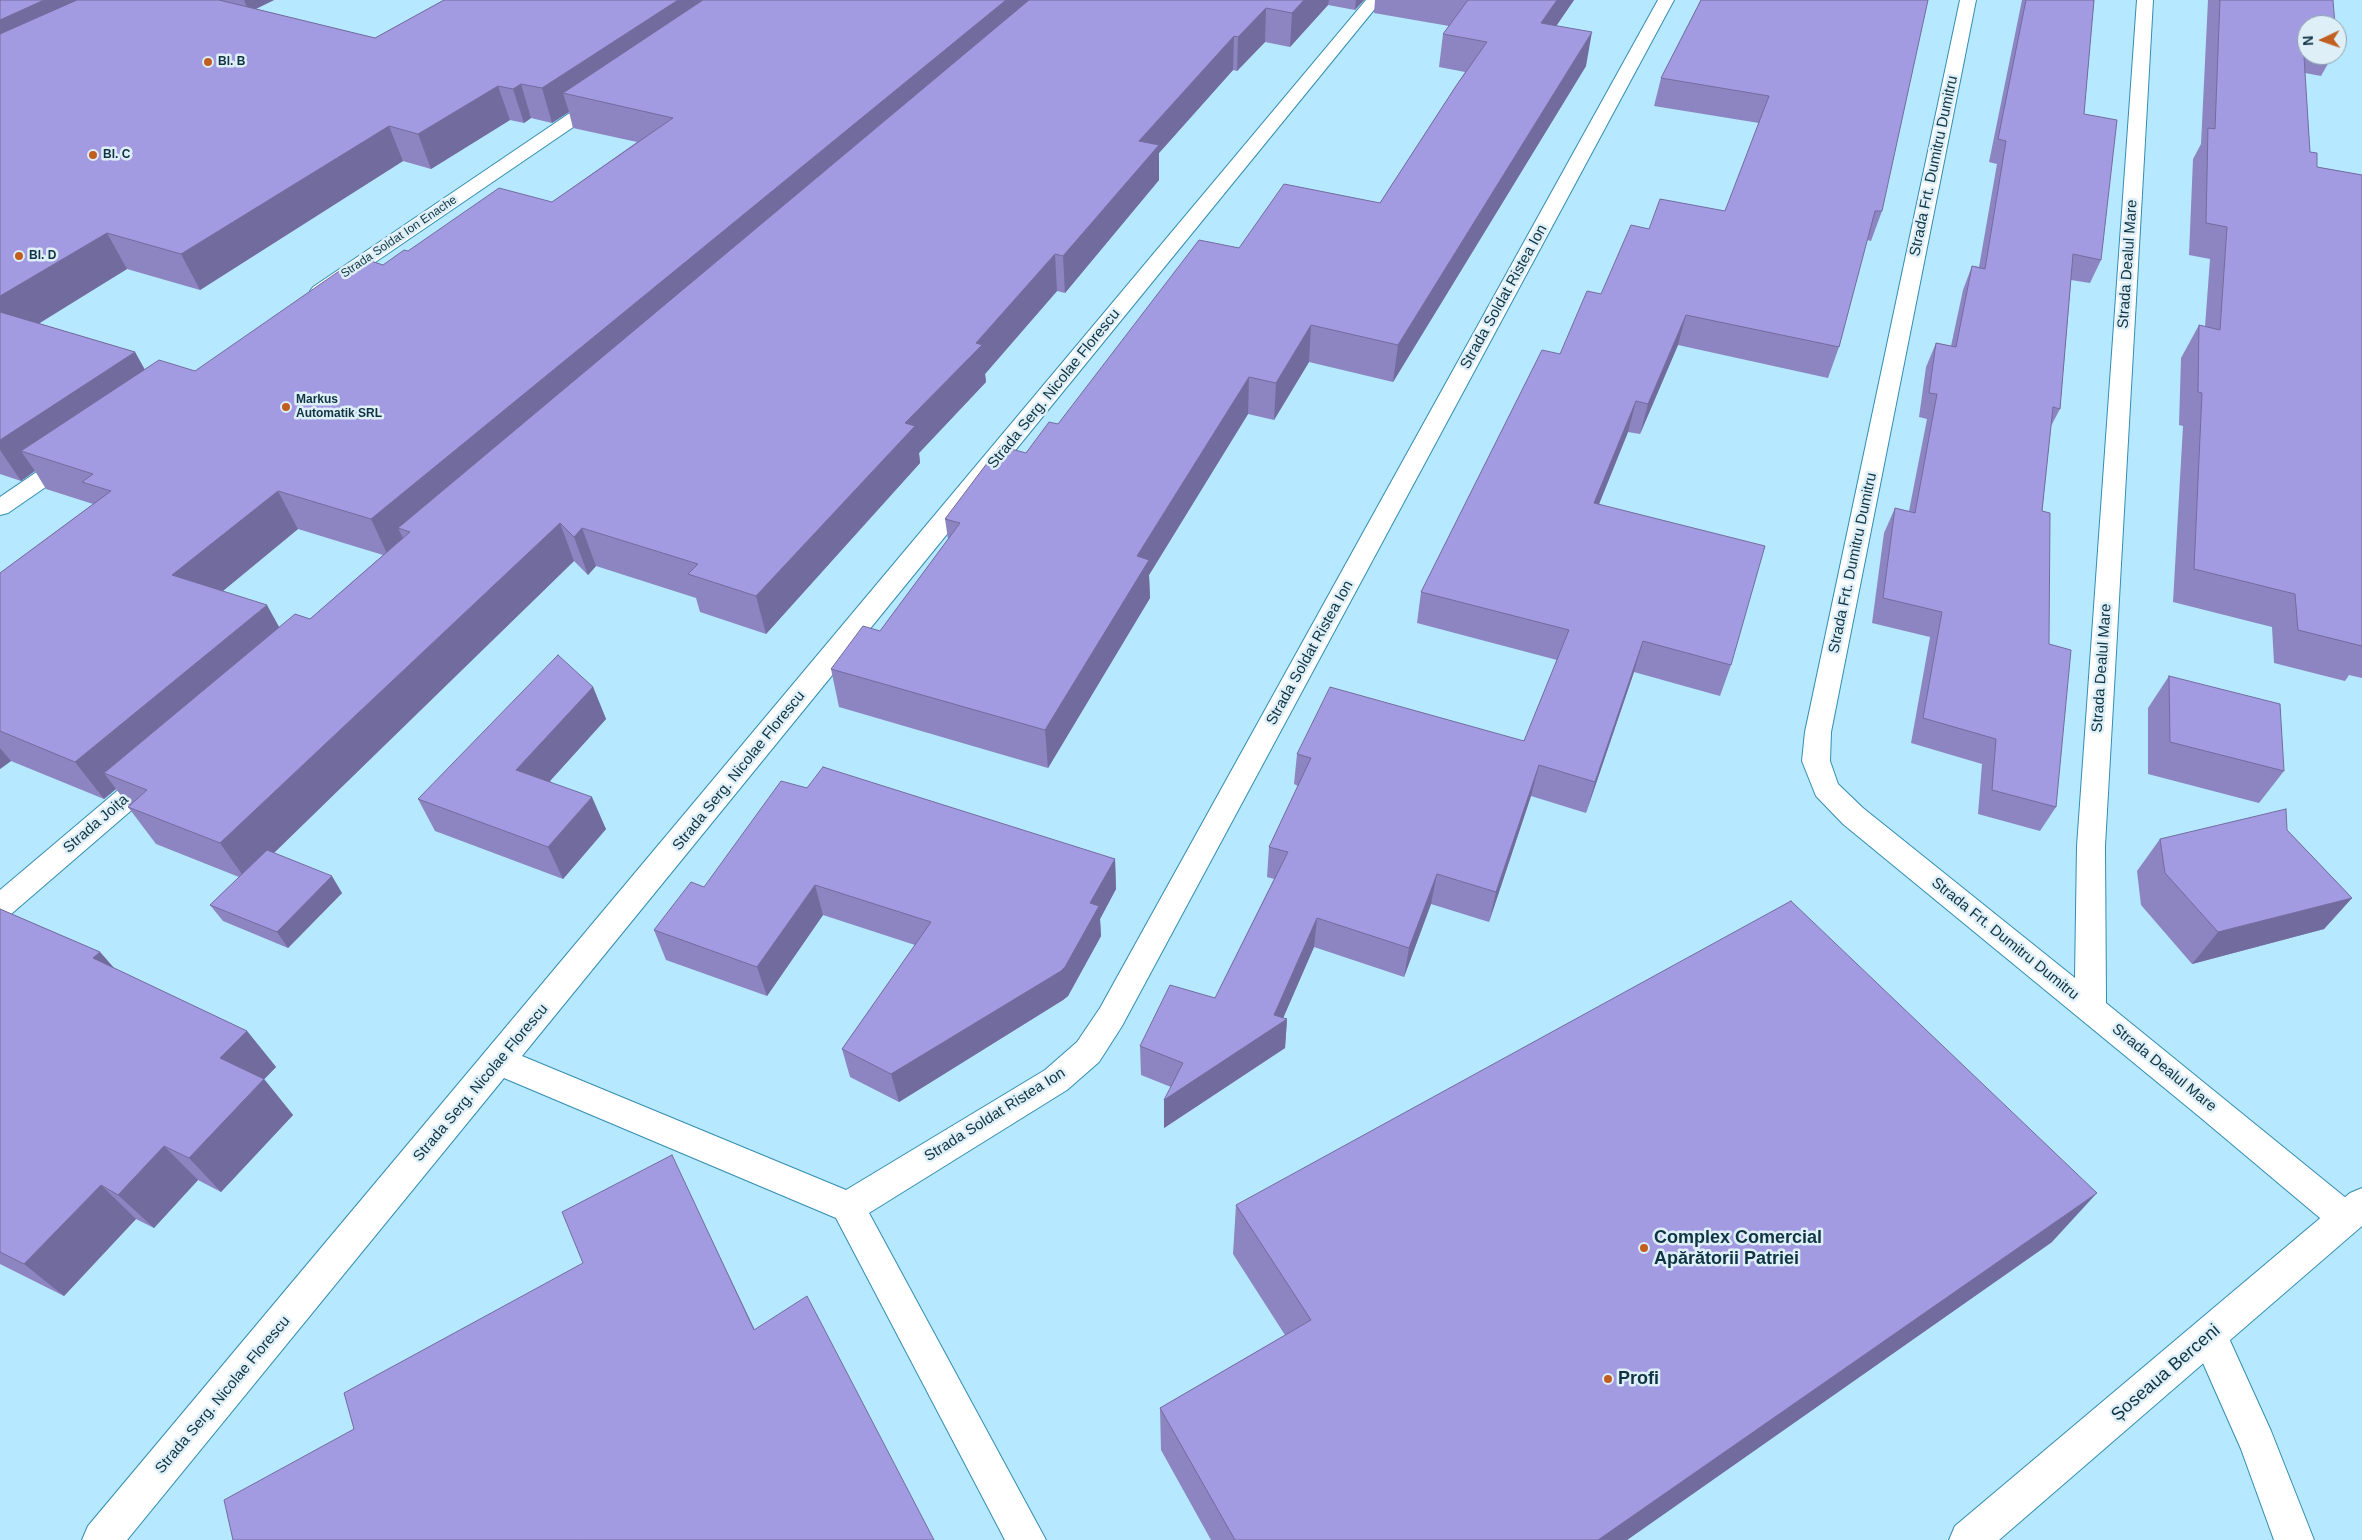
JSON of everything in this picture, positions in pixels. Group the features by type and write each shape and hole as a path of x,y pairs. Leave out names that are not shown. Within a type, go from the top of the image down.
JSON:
{"street":[{"name":"Strada Serg. Nicolae Florescu","path":"102,1540 1374,0"},
{"name":"Strada Soldat Ristea Ion","path":"848,1207 1056,1080 1088,1052 1093,1045 1121,1000 1666,0"},
{"name":"Strada Frt. Dumitru Dumitru","path":"1968,0 1818,732 1816,761 1826,789 1853,816 2090,1007"},
{"name":"Strada Dealul Mare","path":"2145,0 2090,846 2090,1007 2353,1211"},
{"name":"Strada Soldat Ion Enache","path":"303,302 616,90"},
{"path":"0,508 89,447"},
{"name":"Strada Joița","path":"0,907 166,764"},
{"path":"499,1061 848,1207 1026,1540"},
{"name":"Șoseaua Berceni","path":"1969,1540 2210,1336 2353,1211"},
{"path":"2210,1336 2258,1444 2294,1540"}],"building":[{"path":"0,0 44,0 0,20"},
{"path":"77,0 219,0 375,38 444,0 678,0 542,88 521,84 513,89 498,86 418,134 389,126 181,254 107,233 0,296 0,34"},
{"path":"703,0 1006,0 371,519 278,491 172,575 267,605 75,762 0,731 0,573 111,491 82,482 93,474 21,451 159,360 195,371 345,267 357,271 371,261 383,265 404,250 408,251 499,188 552,202 673,118 563,93"},
{"path":"1029,0 1304,0 1292,13 1266,8 1238,37 1234,36 1139,141 1159,145 1063,256 1055,254 976,343 982,345 905,423 915,426 756,596 688,574 698,564 582,528 574,537 560,523 220,843 128,807 147,790 104,773 295,614 310,619 410,532 398,528"},
{"path":"1468,0 1557,0 1541,23 1592,32 1398,345 1311,325 1276,383 1249,377 1137,556 1149,560 1045,730 831,669 863,626 880,631 960,523 945,519 1000,446 1026,453 1049,422 1058,424 1199,240 1239,248 1284,184 1380,203 1487,42 1443,34"},
{"path":"1701,0 1928,0 1882,211 1875,211 1839,347 1686,315 1648,404 1636,401 1594,503 1765,546 1731,665 1643,641 1595,782 1539,765 1496,892 1437,874 1409,948 1317,918 1274,1015 1287,1019 1164,1100 1183,1063 1140,1046 1170,985 1215,998 1288,852 1269,847 1311,758 1297,754 1330,687 1524,741 1569,630 1421,592 1542,350 1560,354 1587,291 1601,294 1631,225 1649,229 1660,199 1725,211 1769,96 1661,78"},
{"path":"2026,0 2094,0 2084,114 2117,120 2101,260 2073,254 2060,409 2053,407 2042,511 2050,513 2049,644 2071,650 2056,807 1992,790 1996,739 1923,718 1942,612 1883,598 1895,508 1915,513 1937,394 1929,393 1936,343 1956,347 1972,266 1985,269 2006,141 1998,139"},
{"path":"2220,0 2333,0 2334,15 2297,15 2297,65 2305,65 2310,152 2317,153 2317,167 2362,175 2362,646 2298,630 2295,594 2194,569 2202,393 2198,392 2199,325 2220,330 2227,227 2206,223 2208,128 2215,129"},
{"path":"0,312 135,352 0,440"},
{"path":"558,655 593,687 516,770 592,797 548,847 418,799"},
{"path":"2169,676 2280,704 2284,771 2170,742"},
{"path":"823,767 1115,859 1090,903 1099,906 1061,971 891,1074 842,1049 931,922 815,885 757,967 654,930 691,882 704,887 781,781 807,788"},
{"path":"2286,809 2287,830 2352,898 2218,932 2165,873 2160,839"},
{"path":"267,850 332,876 277,932 210,905"},
{"name":"Complex Comercial Apărătorii Patriei","path":"1791,901 2097,1193 1598,1540 1235,1540 1160,1408 1311,1320 1236,1205"},
{"path":"0,909 100,952 93,958 247,1031 220,1058 264,1079 189,1158 164,1146 118,1195 101,1185 24,1264 0,1252"},
{"path":"672,1155 754,1330 807,1296 934,1540 233,1540 224,1500 354,1429 344,1393 583,1263 562,1212"}],"place":[{"name":"Bl. B","path":"208,62"},
{"name":"Bl. C","path":"93,155"},
{"name":"Bl. D","path":"19,256"},
{"name":"Markus Automatik SRL","path":"286,407"},
{"name":"Complex Comercial Apărătorii Patriei","path":"1644,1248"},
{"name":"Profi","path":"1608,1379"}]}
